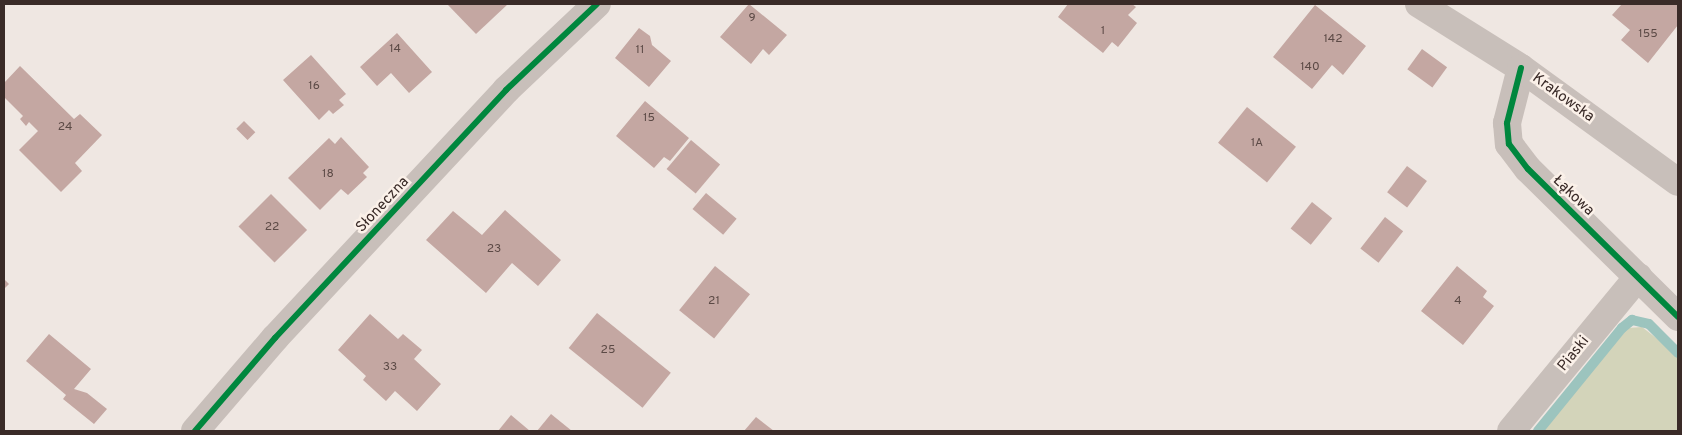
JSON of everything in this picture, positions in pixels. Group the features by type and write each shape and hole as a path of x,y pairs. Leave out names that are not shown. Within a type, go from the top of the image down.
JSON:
{"street":[{"name":"Słoneczna","path":"195,431 275,338 506,90 597,4"},
{"name":"Krakowska","path":"1419,4 1522,68 1678,182"},
{"name":"Łąkowa","path":"1522,68 1507,123 1509,144 1528,169 1678,317"},
{"name":"Piaski","path":"1511,431 1638,277"}],"green space":[{"path":"1642,327 1678,355 1678,431 1540,431 1628,328"}],"building":[{"path":"447,4 508,4 476,34"},
{"path":"749,4 787,35 769,55 763,49 751,64 720,37"},
{"path":"1068,4 1132,4 1136,7 1128,15 1137,23 1118,47 1112,42 1103,53 1058,17"},
{"path":"1622,4 1678,4 1678,25 1648,63 1621,40 1630,30 1612,15"},
{"path":"1315,5 1366,46 1343,75 1332,65 1312,89 1273,57"},
{"path":"639,28 650,36 652,45 671,61 649,87 615,58"},
{"path":"397,33 432,72 409,93 391,73 377,86 360,67"},
{"path":"1422,49 1447,67 1432,87 1407,69"},
{"path":"311,55 346,94 339,100 344,105 333,114 329,110 319,120 283,80"},
{"path":"20,66 74,119 80,114 102,135 75,163 82,171 61,192 19,150 38,131 29,122 26,126 20,119 23,116 4,97 4,83"},
{"path":"645,101 689,138 670,161 664,157 654,168 616,136"},
{"path":"1247,107 1296,147 1267,182 1218,143"},
{"path":"244,121 255,132 248,140 236,129"},
{"path":"341,137 369,167 363,173 367,177 348,195 341,189 320,210 288,178 329,138 335,144"},
{"path":"691,140 720,164 696,194 667,169"},
{"path":"1407,166 1427,181 1407,207 1387,192"},
{"path":"706,193 737,219 723,235 693,209"},
{"path":"271,194 307,230 275,263 238,227"},
{"path":"1312,202 1332,218 1311,245 1291,228"},
{"path":"505,210 561,260 538,286 512,263 486,293 426,240 453,211 482,235"},
{"path":"1385,217 1403,231 1378,263 1360,249"},
{"path":"715,266 750,294 714,339 679,310"},
{"path":"1457,266 1487,291 1483,297 1494,306 1463,345 1421,311"},
{"path":"4,279 9,284 4,289"},
{"path":"597,313 671,373 643,408 569,348"},
{"path":"370,314 398,339 403,334 422,350 414,359 441,384 417,411 395,391 386,401 363,380 366,376 338,350"},
{"path":"49,334 91,369 74,389 87,393 107,409 94,424 63,399 66,395 26,361"},
{"path":"551,414 572,431 537,431"},
{"path":"511,415 530,431 498,431"},
{"path":"756,417 774,431 744,431"}],"waterway":[{"path":"1538,431 1622,328 1632,320 1649,324 1678,353"}],"cycle path":[{"path":"195,431 275,338 506,90 597,4"},
{"path":"1521,68 1507,123 1509,144 1528,169 1678,317"}]}
